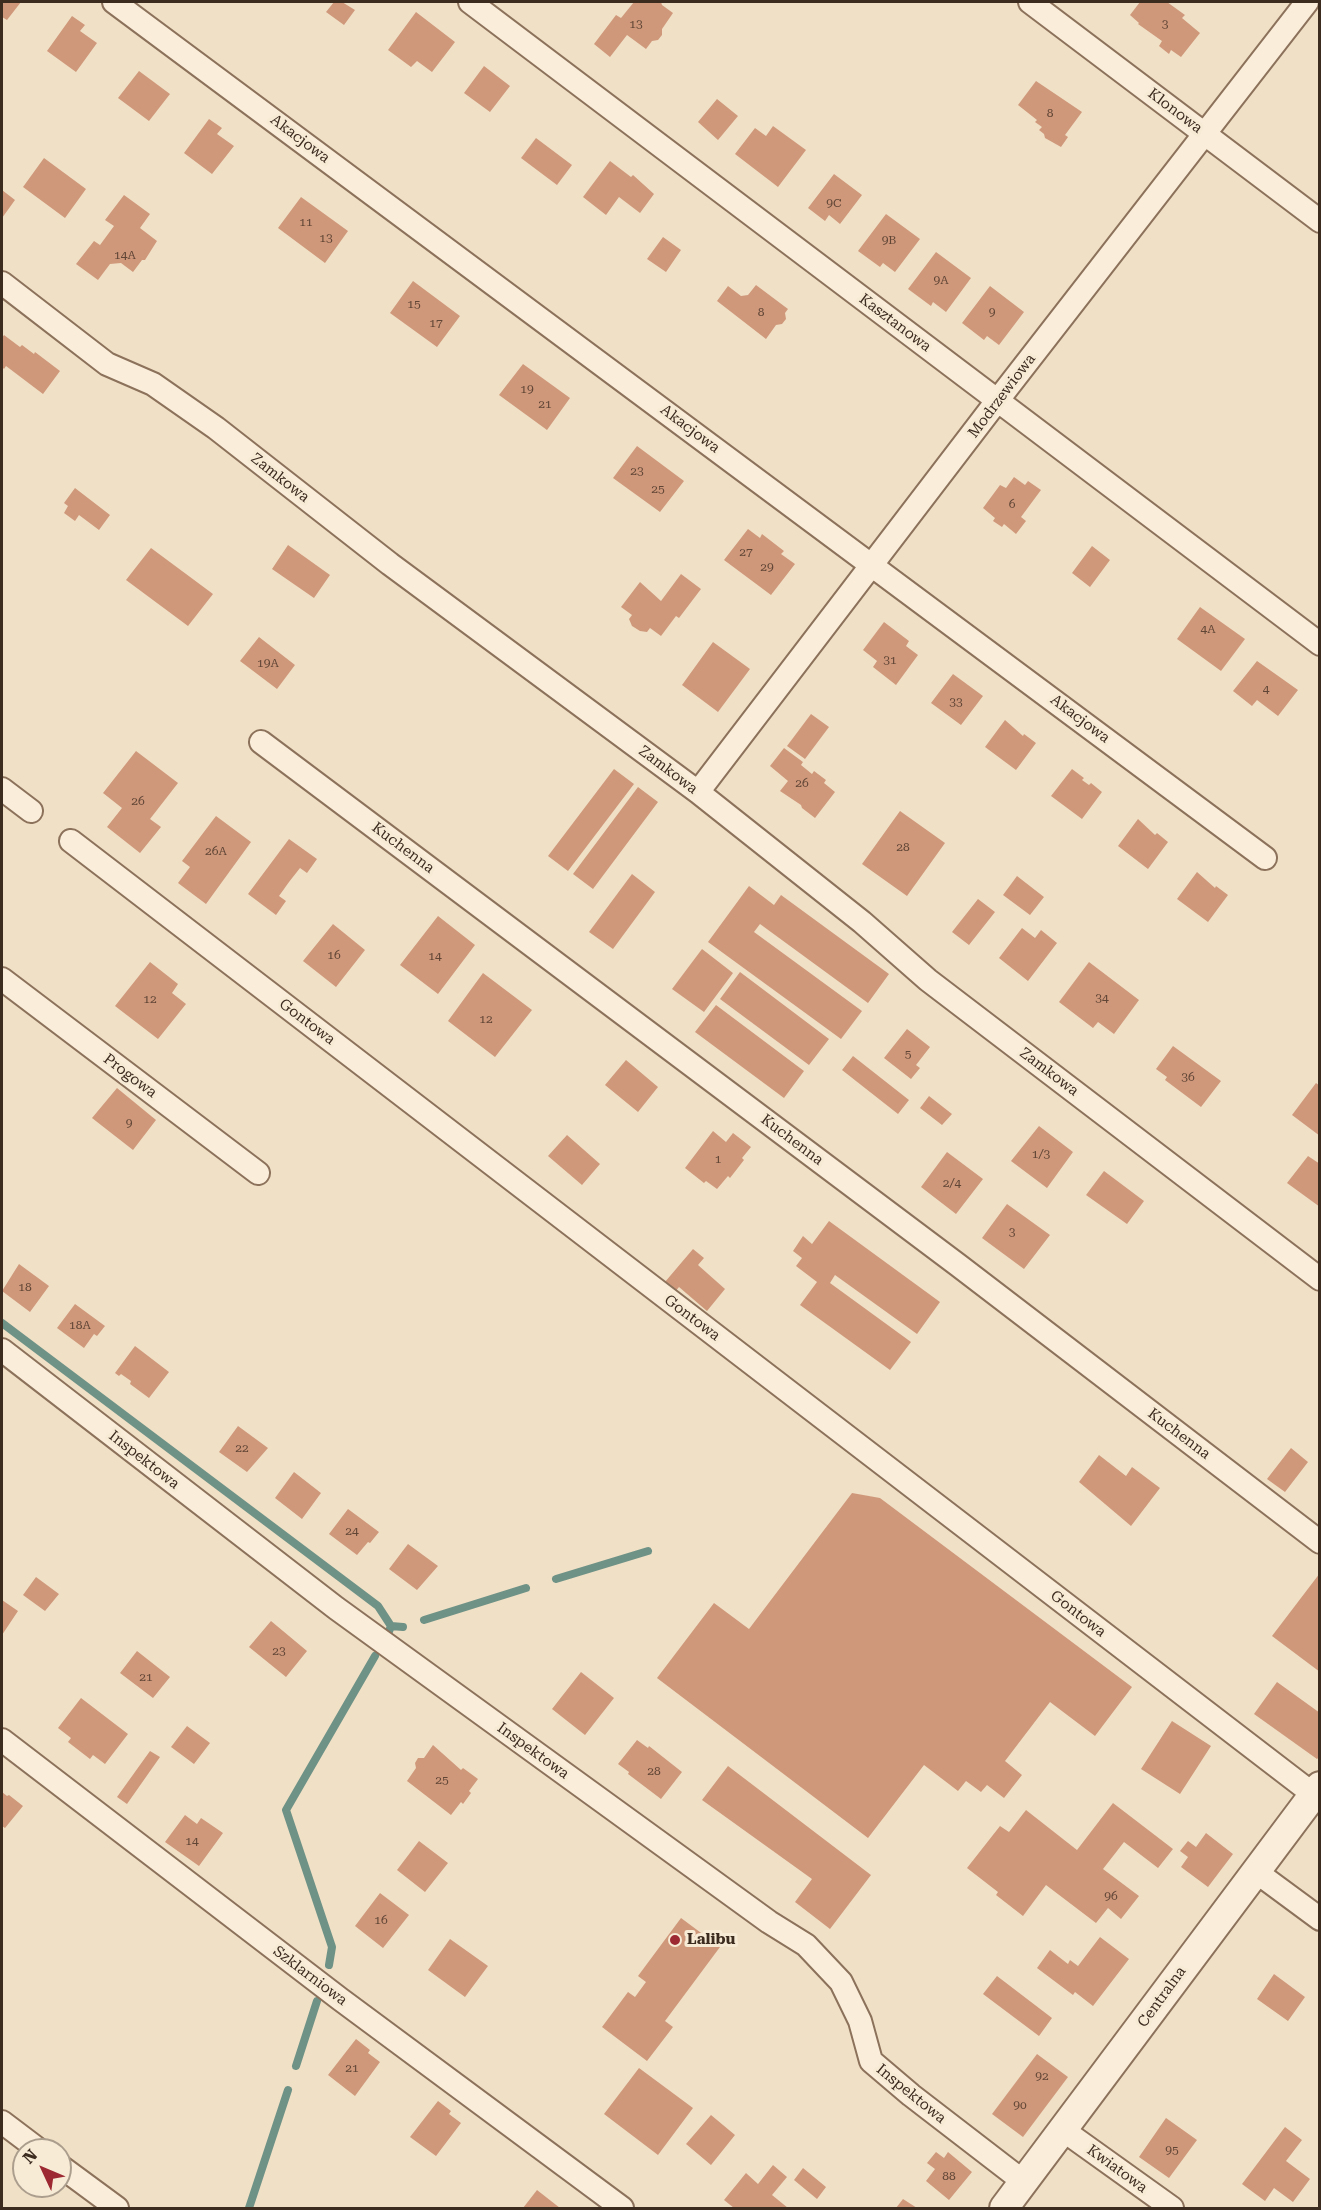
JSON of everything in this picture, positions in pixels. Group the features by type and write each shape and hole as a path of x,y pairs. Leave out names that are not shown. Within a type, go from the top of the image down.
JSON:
{"street":[{"name":"Akacjowa","path":"114,2 1265,858"},
{"name":"Kasztanowa","path":"470,2 1320,644"},
{"name":"Klonowa","path":"1030,2 1320,221"},
{"name":"Modrzewiowa","path":"698,792 1204,132 1307,2"},
{"name":"Zamkowa","path":"2,284 107,364 153,384 216,428 390,564 698,792 862,922 928,980 1320,1279"},
{"name":"Kuchenna","path":"261,742 958,1264 1320,1542"},
{"path":"2,789 31,810"},
{"name":"Gontowa","path":"71,841 1316,1790"},
{"name":"Progowa","path":"2,979 258,1173"},
{"name":"Inspektowa","path":"2,1350 336,1608 769,1922 806,1945 841,1982 860,2021 871,2061 911,2095 1024,2182"},
{"name":"Szklarniowa","path":"2,1740 340,1999 622,2208"},
{"name":"Centralna","path":"1004,2208 1316,1790"},
{"path":"1255,1871 1320,1919"},
{"path":"2,2122 23,2138"},
{"name":"Kwiatowa","path":"1063,2130 1172,2208"},
{"path":"72,2175 117,2208"}],"building":[{"path":"2,2 21,2 7,20 2,17"},
{"path":"334,2 342,2 355,10 344,25 326,12"},
{"path":"634,2 661,2 673,13 662,29 662,35 658,40 652,41 646,49 627,35 610,57 594,44 616,15 621,18"},
{"path":"1140,2 1167,2 1185,15 1182,18 1200,33 1181,57 1171,50 1169,54 1159,46 1162,41 1138,24 1130,15"},
{"path":"416,12 455,42 432,72 417,61 411,67 388,50"},
{"path":"72,16 85,25 80,31 97,43 76,72 47,51"},
{"path":"484,66 510,86 490,112 464,93"},
{"path":"139,71 170,94 149,121 118,98"},
{"path":"1036,81 1082,112 1065,135 1068,137 1061,147 1045,138 1039,130 1042,127 1035,122 1037,120 1018,105"},
{"path":"717,99 738,116 718,140 698,122"},
{"path":"209,119 222,128 217,134 234,146 212,174 184,153"},
{"path":"773,126 806,150 778,187 735,154 755,128 766,136"},
{"path":"536,138 572,165 557,185 521,158"},
{"path":"44,158 86,189 65,218 23,187"},
{"path":"610,161 631,177 633,175 654,194 640,213 619,197 606,215 583,197"},
{"path":"834,174 862,195 840,224 829,215 825,221 808,208"},
{"path":"2,190 15,200 2,218"},
{"path":"124,195 150,214 140,228 157,241 145,260 142,260 133,272 121,263 110,264 98,280 76,264 94,241 100,245 114,226 105,220"},
{"path":"301,197 348,231 325,263 278,228"},
{"path":"886,214 920,239 895,272 883,263 880,267 858,251"},
{"path":"663,237 681,250 666,272 647,259"},
{"path":"936,252 971,278 946,312 933,302 931,306 908,289"},
{"path":"413,281 460,316 437,347 390,313"},
{"path":"756,285 788,309 785,313 786,319 782,324 776,325 766,339 717,301 728,286 741,296 748,295"},
{"path":"990,286 1024,312 999,345 987,336 984,340 962,323"},
{"path":"4,335 20,347 22,345 34,354 35,352 60,371 43,394 6,366 4,369 2,367 2,338"},
{"path":"523,364 570,398 547,430 499,395"},
{"path":"637,446 684,481 660,512 613,478"},
{"path":"1014,477 1025,485 1028,481 1041,490 1021,517 1026,521 1016,534 1004,524 1002,527 993,521 995,518 983,508 1000,485 1006,488"},
{"path":"75,488 110,515 99,530 79,515 75,521 64,513 68,506 64,503"},
{"path":"748,529 760,538 762,534 784,551 781,554 795,564 771,595 724,560"},
{"path":"288,545 330,575 314,598 272,569"},
{"path":"1092,546 1110,560 1090,587 1072,573"},
{"path":"151,548 213,594 188,626 126,580"},
{"path":"681,574 701,589 679,618 676,616 661,636 650,628 647,632 632,626 629,619 632,615 621,607 640,582 661,601"},
{"path":"1200,607 1245,639 1221,671 1177,639"},
{"path":"884,622 909,641 906,646 918,655 896,685 873,667 877,661 863,650"},
{"path":"259,637 295,665 277,689 240,661"},
{"path":"713,642 750,669 718,712 682,685"},
{"path":"1257,661 1298,690 1278,716 1257,700 1252,706 1233,691"},
{"path":"953,674 983,696 961,725 931,703"},
{"path":"811,714 829,727 805,759 787,746"},
{"path":"1005,720 1023,736 1024,734 1036,743 1016,770 985,747"},
{"path":"784,748 803,762 801,765 812,774 814,771 826,780 824,783 835,792 815,818 780,791 788,781 770,766"},
{"path":"136,751 178,783 150,819 161,827 140,853 107,827 122,808 103,793"},
{"path":"614,769 634,784 568,871 548,856"},
{"path":"1072,769 1084,778 1082,780 1089,785 1091,783 1102,792 1082,819 1051,796"},
{"path":"638,787 658,802 593,889 573,874"},
{"path":"900,811 945,843 907,896 862,864"},
{"path":"216,816 251,842 206,904 178,883 190,867 182,861"},
{"path":"1138,819 1155,835 1157,833 1168,842 1148,869 1118,846"},
{"path":"289,839 317,859 307,873 300,868 289,882 279,896 286,901 276,915 248,894"},
{"path":"1197,872 1215,888 1216,886 1228,895 1208,922 1177,899"},
{"path":"632,874 655,892 613,949 589,932"},
{"path":"1017,876 1044,897 1030,915 1003,895"},
{"path":"749,886 774,905 781,895 889,974 868,1003 760,924 754,932 862,1011 841,1039 708,942"},
{"path":"978,899 995,912 969,945 952,932"},
{"path":"438,916 475,945 438,994 400,965"},
{"path":"333,924 365,950 336,987 303,961"},
{"path":"1022,928 1035,938 1041,930 1057,943 1028,981 999,958"},
{"path":"702,949 733,973 704,1012 672,989"},
{"path":"150,962 178,984 172,993 186,1004 158,1039 115,1006"},
{"path":"1089,962 1139,1000 1114,1034 1098,1022 1093,1028 1059,1002"},
{"path":"740,972 829,1039 809,1065 720,999"},
{"path":"483,973 532,1010 495,1057 448,1021"},
{"path":"716,1005 804,1071 784,1098 695,1032"},
{"path":"907,1029 930,1047 916,1065 920,1068 911,1079 884,1058"},
{"path":"1173,1046 1221,1081 1201,1107 1165,1080 1167,1077 1156,1069"},
{"path":"853,1056 909,1100 898,1114 842,1070"},
{"path":"626,1060 658,1087 638,1112 605,1085"},
{"path":"1316,1083 1320,1086 1320,1136 1292,1115"},
{"path":"117,1088 156,1120 133,1150 92,1118"},
{"path":"929,1096 952,1114 942,1125 920,1108"},
{"path":"1039,1126 1073,1152 1047,1188 1011,1161"},
{"path":"713,1131 726,1142 733,1133 751,1147 730,1178 728,1176 717,1189 706,1181 704,1183 685,1168"},
{"path":"567,1135 600,1164 582,1185 548,1156"},
{"path":"947,1152 983,1179 956,1214 921,1187"},
{"path":"1308,1156 1320,1164 1320,1207 1287,1183"},
{"path":"1104,1171 1144,1201 1127,1224 1086,1195"},
{"path":"1007,1204 1050,1235 1024,1269 982,1238"},
{"path":"829,1221 940,1302 917,1334 835,1275 830,1283 911,1342 890,1370 800,1305 817,1282 796,1266 802,1258 793,1251 803,1236 812,1244"},
{"path":"693,1249 704,1258 698,1265 725,1289 707,1311 679,1287 670,1298 659,1289"},
{"path":"19,1264 49,1286 30,1312 2,1291"},
{"path":"75,1304 105,1326 97,1336 94,1334 84,1348 57,1328"},
{"path":"135,1346 169,1372 149,1398 130,1384 131,1381 115,1373"},
{"path":"238,1426 268,1448 247,1472 219,1452"},
{"path":"1291,1448 1308,1462 1285,1492 1267,1479"},
{"path":"1099,1455 1126,1476 1132,1467 1160,1488 1131,1526 1079,1482"},
{"path":"294,1472 321,1493 302,1519 275,1498"},
{"path":"852,1493 880,1498 1132,1687 1095,1736 1050,1702 1005,1761 1022,1775 1004,1798 987,1785 981,1792 966,1781 958,1791 924,1765 868,1838 657,1678 714,1603 749,1629"},
{"path":"348,1509 379,1532 357,1555 329,1534"},
{"path":"408,1544 438,1566 417,1590 389,1569"},
{"path":"1320,1573 1320,1672 1272,1636"},
{"path":"36,1577 59,1594 45,1611 23,1595"},
{"path":"2,1600 18,1611 2,1635"},
{"path":"271,1621 307,1651 286,1677 249,1647"},
{"path":"137,1651 170,1677 153,1698 120,1673"},
{"path":"581,1672 614,1698 585,1735 552,1709"},
{"path":"1277,1682 1320,1713 1320,1756 1317,1759 1254,1714"},
{"path":"81,1698 128,1734 105,1764 93,1755 90,1759 68,1742 71,1738 58,1728"},
{"path":"1172,1721 1211,1746 1180,1794 1141,1769"},
{"path":"187,1726 210,1743 194,1764 171,1747"},
{"path":"637,1740 648,1748 649,1746 682,1772 661,1799 618,1764"},
{"path":"433,1745 461,1770 463,1768 478,1779 463,1804 461,1802 451,1815 407,1781 416,1768 415,1763 418,1758 424,1758"},
{"path":"150,1751 160,1757 127,1804 117,1797"},
{"path":"728,1766 871,1875 830,1929 795,1902 812,1879 702,1800"},
{"path":"2,1792 23,1806 5,1828 2,1826"},
{"path":"1113,1803 1173,1849 1158,1868 1124,1842 1103,1869 1139,1896 1121,1919 1108,1908 1096,1923 1046,1885 1023,1916 996,1895 998,1892 967,1868 1000,1826 1009,1832 1026,1810 1077,1850"},
{"path":"185,1815 197,1824 201,1818 223,1833 199,1866 165,1842"},
{"path":"1206,1833 1233,1854 1208,1887 1181,1867 1188,1857 1180,1851 1188,1841 1196,1847"},
{"path":"419,1841 448,1863 425,1892 397,1870"},
{"path":"380,1893 409,1915 383,1948 355,1926"},
{"path":"681,1918 720,1947 665,2021 673,2027 647,2061 602,2027 628,1992 635,1997 646,1982 638,1976"},
{"path":"1100,1937 1129,1959 1093,2006 1075,1992 1073,1995 1037,1968 1050,1950 1068,1964 1070,1960 1078,1966"},
{"path":"450,1939 488,1966 465,1997 428,1970"},
{"path":"1274,1974 1305,1997 1288,2021 1257,1999"},
{"path":"997,1976 1052,2018 1039,2036 983,1994"},
{"path":"356,2039 370,2050 368,2053 380,2062 355,2096 328,2075"},
{"path":"1037,2054 1068,2077 1023,2137 992,2114"},
{"path":"639,2068 693,2108 658,2155 604,2114"},
{"path":"438,2101 461,2123 436,2156 410,2137"},
{"path":"711,2115 735,2135 711,2165 686,2144"},
{"path":"1166,2118 1197,2140 1169,2178 1139,2157"},
{"path":"1285,2127 1302,2140 1286,2161 1310,2179 1293,2202 1274,2188 1265,2201 1242,2184"},
{"path":"936,2152 944,2158 948,2152 972,2172 949,2200 926,2181 935,2169 927,2163"},
{"path":"773,2165 787,2177 772,2195 788,2208 734,2208 724,2200 746,2173 758,2184"},
{"path":"803,2168 826,2187 817,2199 794,2180"},
{"path":"537,2190 560,2208 523,2208"},
{"path":"903,2199 917,2208 896,2208"}],"waterway":[{"path":"2,1323 378,1606 391,1626"},
{"path":"556,1579 648,1551"},
{"path":"424,1620 526,1588"},
{"path":"388,1634 391,1626 403,1627"},
{"path":"329,1965 332,1947 286,1810 375,1656"},
{"path":"296,2066 317,2001"},
{"path":"249,2208 288,2090"}],"place":[{"name":"Lalibu","path":"675,1940"}]}
